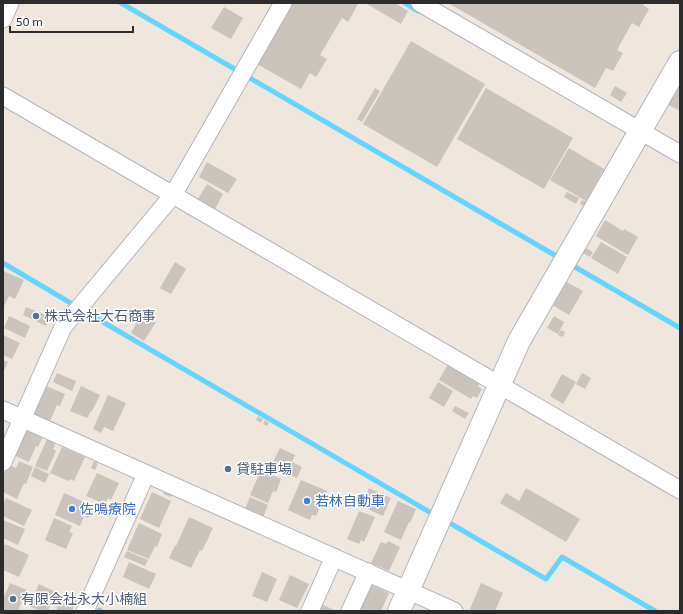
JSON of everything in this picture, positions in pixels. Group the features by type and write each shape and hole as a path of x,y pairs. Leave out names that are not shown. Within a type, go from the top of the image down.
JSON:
{"street":[{"path":"3,19 10,3"},
{"path":"3,462 63,327 173,195 283,3"},
{"path":"420,3 680,154"},
{"path":"400,611 518,341 680,62"},
{"path":"3,96 680,490"},
{"path":"3,410 454,611"},
{"path":"86,611 146,474"},
{"path":"310,611 334,557"},
{"path":"350,611 368,572"}],"water":[{"path":"116,3 126,3 680,325 680,331"}],"building":[{"path":"292,3 358,4 348,22 342,18 320,55 327,59 316,77 310,73 301,89 257,64"},
{"path":"365,3 395,3 408,11 401,24"},
{"path":"448,3 644,3 643,5 649,9 639,27 632,23 617,50 623,53 613,71 606,68 595,88"},
{"path":"224,7 243,18 231,39 211,28"},
{"path":"411,41 485,84 437,167 363,124"},
{"path":"615,86 627,93 621,102 610,95"},
{"path":"375,88 380,91 362,122 357,119"},
{"path":"486,88 573,138 544,189 457,139"},
{"path":"677,88 680,89 680,111 667,104"},
{"path":"569,148 604,169 586,201 550,180"},
{"path":"207,162 237,179 228,193 199,177"},
{"path":"207,184 223,194 215,209 198,199"},
{"path":"567,192 579,198 576,204 564,197"},
{"path":"582,200 586,202 584,206 580,204"},
{"path":"605,220 623,231 624,229 638,237 628,255 596,236"},
{"path":"601,242 627,257 618,274 591,258"},
{"path":"584,247 593,252 590,257 581,252"},
{"path":"175,262 186,269 171,294 160,288"},
{"path":"3,271 24,280 15,299 9,296 4,306 3,306"},
{"path":"565,281 583,291 569,315 552,305"},
{"path":"26,307 51,317 46,326 23,315"},
{"path":"141,314 156,322 144,341 131,333"},
{"path":"9,316 30,326 25,338 4,328"},
{"path":"554,316 564,322 558,334 547,328"},
{"path":"561,330 565,332 563,337 558,335"},
{"path":"3,335 20,343 12,359 3,355"},
{"path":"3,360 8,362 3,373"},
{"path":"448,364 480,383 478,386 482,389 477,398 473,396 471,399 439,380"},
{"path":"57,373 76,381 72,391 53,382"},
{"path":"582,373 591,378 585,389 576,384"},
{"path":"562,374 576,382 563,404 550,396"},
{"path":"438,382 453,391 444,407 429,398"},
{"path":"44,385 65,394 60,406 57,405 50,421 32,413"},
{"path":"81,386 100,395 87,418 70,411"},
{"path":"108,395 126,403 113,431 104,427 101,433 93,429"},
{"path":"455,406 469,413 465,419 452,411"},
{"path":"258,416 263,419 261,423 256,420"},
{"path":"265,420 269,423 267,426 263,424"},
{"path":"23,427 43,436 38,447 36,446 29,462 11,454"},
{"path":"48,437 57,440 53,449 56,451 47,471 35,466"},
{"path":"62,447 85,457 74,481 70,479 68,481 50,473"},
{"path":"280,448 295,455 292,462 302,467 297,478 271,466"},
{"path":"19,461 33,467 26,484 24,483 17,499 3,492 3,476 8,464 16,468"},
{"path":"94,461 98,463 95,470 91,468"},
{"path":"35,467 49,474 45,483 31,476"},
{"path":"261,470 281,479 276,492 273,491 268,503 250,495"},
{"path":"97,473 119,483 111,500 108,498 105,504 86,496"},
{"name":"若林自動車","path":"301,480 327,491 316,516 312,515 310,520 288,510"},
{"path":"369,488 391,498 383,516 361,506"},
{"path":"526,488 580,519 566,542 500,503 506,493 519,501"},
{"path":"165,490 172,493 171,497 163,494"},
{"path":"152,492 171,501 159,528 140,519"},
{"path":"64,493 93,506 88,518 84,516 80,526 55,515"},
{"path":"250,497 268,505 263,517 245,509"},
{"path":"6,498 32,510 24,526 3,516 3,504"},
{"path":"398,501 416,509 401,540 384,532"},
{"path":"359,511 375,517 364,542 361,540 359,544 347,539"},
{"path":"189,517 213,528 202,551 200,550 191,568 169,558"},
{"path":"54,518 72,526 69,532 73,533 66,549 45,540"},
{"path":"3,520 25,529 18,545 3,538"},
{"path":"139,523 162,534 157,547 155,546 149,559 127,550"},
{"path":"388,541 400,547 389,571 371,563 381,542 386,544"},
{"path":"5,544 29,555 19,577 3,570 3,549"},
{"path":"127,551 148,560 145,566 124,557"},
{"path":"129,562 156,574 149,589 123,577"},
{"path":"262,572 277,579 267,602 252,596"},
{"path":"290,575 309,584 297,608 279,600"},
{"path":"10,583 27,590 18,611 3,610 3,599"},
{"path":"367,583 389,593 381,611 355,611"},
{"path":"481,583 503,593 495,611 474,611 470,609"},
{"path":"39,584 62,595 57,607 51,604 48,611 40,611 29,606"},
{"path":"64,593 77,599 72,611 56,611"},
{"path":"317,602 334,610 334,611 313,611"}],"waterway":[{"path":"405,3 418,11"},
{"path":"3,263 74,305"},
{"path":"84,311 433,514"},
{"path":"448,522 546,579 562,557 655,611"}],"place":[{"name":"株式会社大石商事","path":"36,316"},
{"name":"貸駐車場","path":"228,469"},
{"name":"若林自動車","path":"307,501"},
{"name":"佐鳴療院","path":"72,509"},
{"name":"有限会社永大小楠組","path":"13,599"}]}
